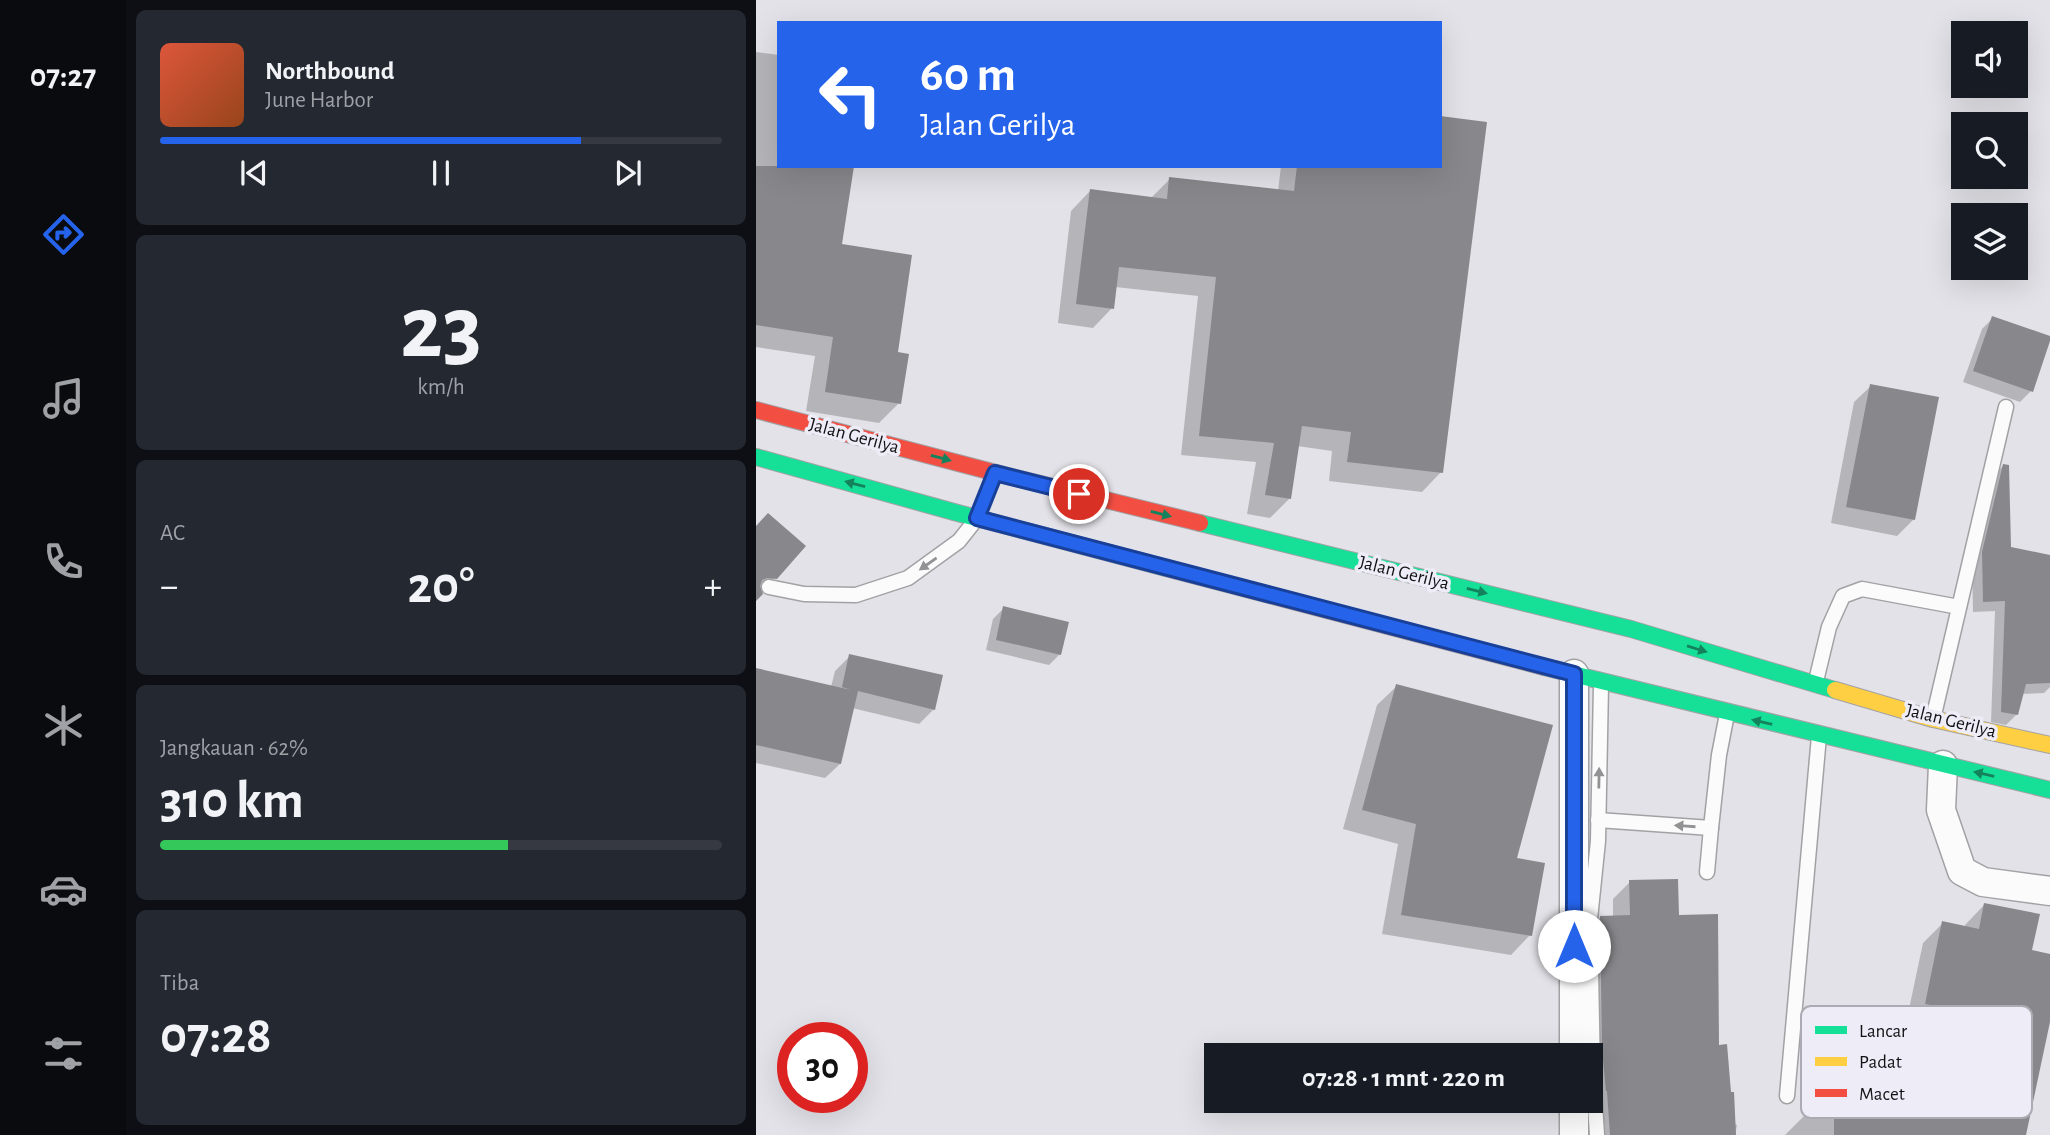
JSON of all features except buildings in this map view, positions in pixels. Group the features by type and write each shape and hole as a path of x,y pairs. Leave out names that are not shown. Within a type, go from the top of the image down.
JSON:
{"highway":[{"name":"Jalan Gerilya","path":"756,410 993,478 1631,629 1933,719 2050,745"},
{"path":"756,457 979,512 1601,682 2050,790"}],"street":[{"path":"1574,674 1574,1043"},
{"path":"1943,765 1941,810 1962,871 1983,882 2050,891"},
{"path":"1574,1113 1574,1135"}],"lane":[{"path":"1933,719 2006,407"},
{"path":"769,587 804,594 856,595 908,578 960,541 979,512"},
{"path":"1815,684 1829,627 1843,596 1862,589 1959,607"},
{"path":"1597,1135 1590,919 1598,820 1601,682"},
{"path":"1707,872 1719,755 1727,714"},
{"path":"1787,1096 1819,734"},
{"path":"1598,820 1711,828"}],"traffic: fast":[{"path":"756,457 1166,568"},
{"path":"1200,523 1631,629 1835,690"},
{"path":"1544,667 2050,790"}],"traffic: slow":[{"path":"1835,690 1933,719 2050,745"}],"traffic: jam":[{"path":"756,410 1200,523"},
{"path":"1166,568 1544,667"}],"route":[{"path":"1079,494 995,473 977,518 1574,674 1574,946"}]}
